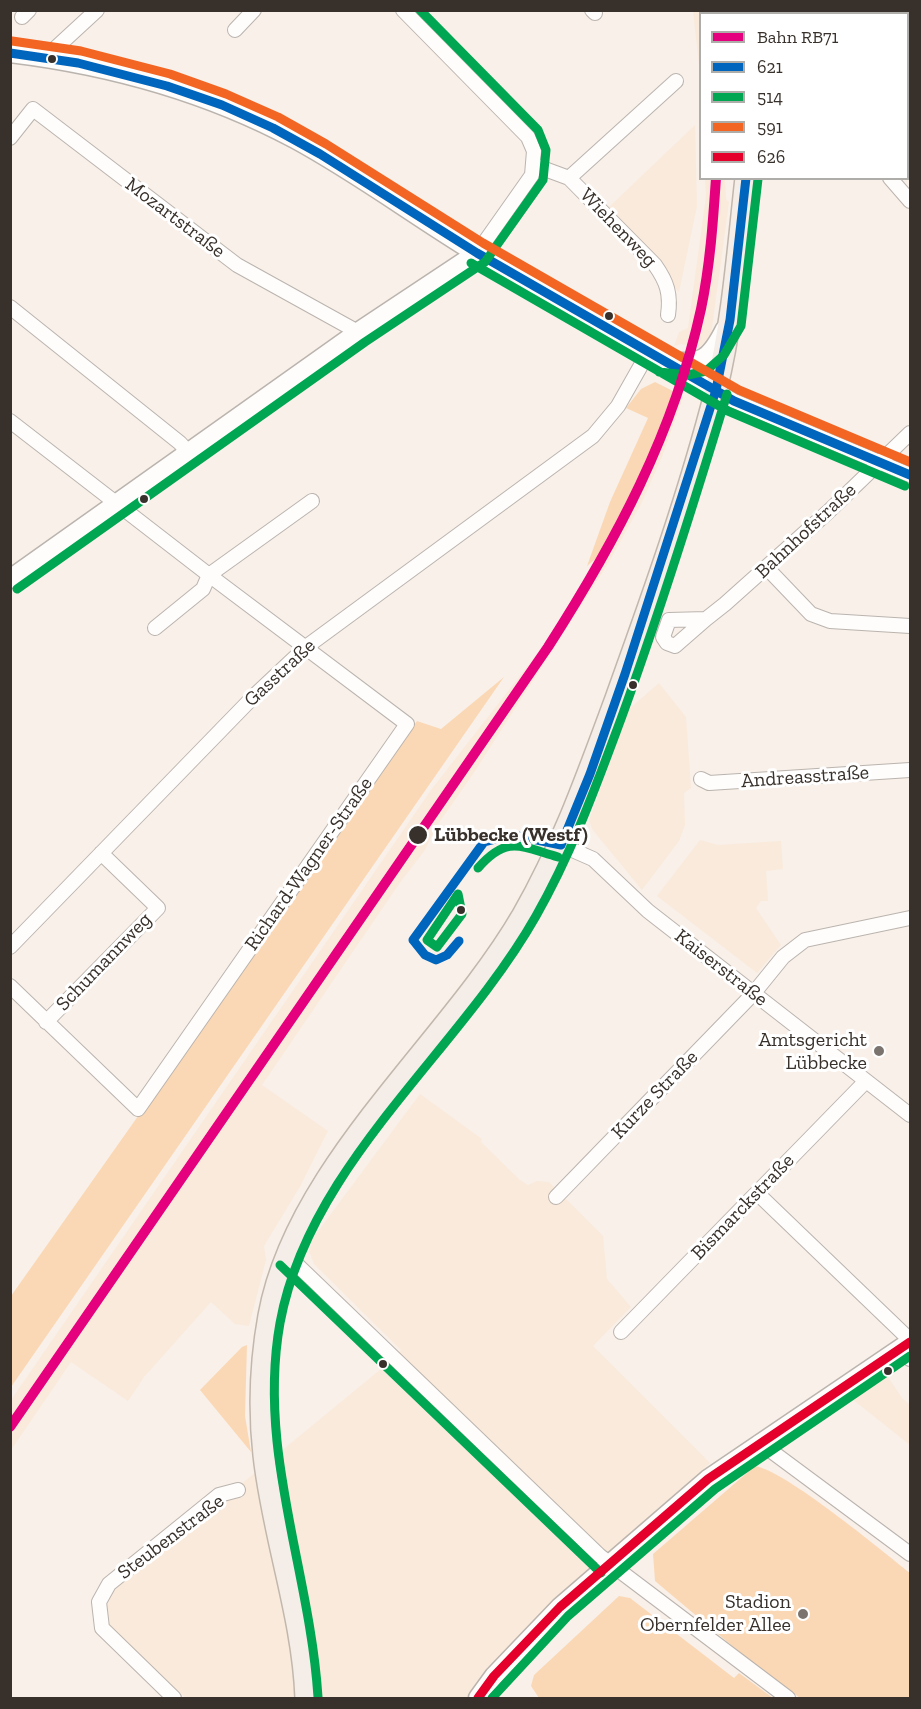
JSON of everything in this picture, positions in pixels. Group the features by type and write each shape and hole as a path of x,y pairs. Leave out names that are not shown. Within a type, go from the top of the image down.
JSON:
{"main road":[{"path":"306,1698 303,1656 264,1455 262,1395 269,1313 288,1256 328,1180 364,1129 493,962 523,915 561,844 590,774 636,641 716,390 730,320 746,180"}],"street":[{"path":"46,57 98,10"},
{"path":"235,30 254,10"},
{"path":"10,579 357,332 477,253 527,184 534,165 534,151 528,137 403,10"},
{"path":"10,53 46,57 111,70 222,105 273,128 320,154 477,253 734,401 910,475"},
{"path":"569,178 676,81"},
{"name":"Mozartstraße","path":"10,138 33,109 237,265 357,332"},
{"name":"Wiehenweg","path":"534,165 569,178 655,265 665,279 671,297 668,315"},
{"path":"893,180 910,201"},
{"path":"10,307 180,443 188,452"},
{"path":"654,357 688,363 700,361 716,348 730,320"},
{"name":"Gasstraße","path":"10,947 256,694 306,647 593,436 654,357"},
{"path":"10,421 306,647"},
{"name":"Bahnhofstraße","path":"706,619 766,567 910,433"},
{"path":"155,628 203,589 209,575 312,501"},
{"path":"766,567 811,614 830,621 910,626"},
{"name":"Richard-Wagner-Straße","path":"46,1022 138,1109 407,724 306,647"},
{"name":"Andreasstraße","path":"701,779 709,783 910,770"},
{"name":"Kaiserstraße","path":"561,844 593,859 648,911 910,1115"},
{"name":"Schumannweg","path":"46,1022 158,908 101,853"},
{"name":"Kurze Straße","path":"556,1197 753,994 783,957 805,940 910,918"},
{"path":"10,986 46,1022"},
{"name":"Bismarckstraße","path":"621,1332 865,1082"},
{"path":"478,1698 494,1676 560,1607 708,1479 759,1442 907,1348 757,1193"},
{"path":"288,1256 609,1564 788,1698"},
{"path":"759,1442 910,1554"},
{"name":"Steubenstraße","path":"174,1698 102,1628 99,1602 109,1584 209,1502 219,1495 238,1490"}],"shaded area":[{"path":"693,11 710,11 699,12 699,64"},
{"path":"695,125 697,206 679,292 607,209"},
{"path":"705,180 725,180 726,199 729,202 711,335 699,348 681,344 674,346 679,332 688,328 706,196"},
{"path":"655,382 673,391 656,443 605,551 587,566 610,502 648,418 626,408 641,389"},
{"path":"673,391 683,397 662,457 642,502 609,562 473,774 436,827 425,850 399,884 262,1085 328,1131 301,1185 264,1246 266,1260 249,1326 235,1324 211,1302 144,1377 128,1401 71,1362 11,1450 11,1400 431,790 537,654 605,551 656,443"},
{"path":"504,677 11,1387 11,1296 417,721 441,729"},
{"path":"659,683 686,717 691,788 684,793 685,825 679,841 642,890 592,829 589,820 629,709"},
{"path":"700,840 718,845 781,841 783,869 766,871 768,901 761,901 756,908 781,945 757,973 657,896"},
{"path":"420,1094 482,1139 481,1142 520,1180 528,1185 537,1181 549,1182 603,1236 607,1279 631,1307 593,1346 710,1463 601,1559 471,1698 186,1698 111,1630 104,1612 115,1588 387,1364 401,1350 314,1264 309,1251 313,1238"},
{"path":"247,1345 245,1416 251,1452 200,1390 242,1347"},
{"path":"884,1371 902,1398 910,1405 910,1445 847,1395"},
{"name":"Stadion Obernfelder Allee","path":"755,1466 769,1471 810,1496 910,1573 910,1698 800,1698 743,1655 655,1581 653,1554"},
{"path":"619,1596 630,1598 734,1678 739,1673 773,1698 539,1698 531,1686 534,1675"}],"rail line":[{"name":"RB71","path":"10,1427 548,647 597,567 640,485 659,442 689,355 707,277 716,180"}],"transit line":[{"name":"514","path":"17,589 365,342 485,262 543,180 546,150 538,130 420,10"},
{"name":"591","path":"12,41 81,51 170,74 226,94 278,117 326,144 483,243 739,390 910,462"},
{"name":"621","path":"10,53 78,63 167,86 222,105 273,128 320,154 477,253 734,401 910,475"},
{"name":"621","path":"561,845 590,774 625,674 716,390 730,320 746,180"},
{"name":"514","path":"659,372 688,375 706,371 724,355 741,326 758,180"},
{"name":"514","path":"471,263 728,411 905,486"},
{"name":"514","path":"318,1697 313,1650 287,1511 275,1418 275,1371 280,1323 296,1265 321,1211 353,1160 504,966 536,916 561,868 593,794 621,719 676,557 727,394"},
{"name":"621","path":"413,940 484,842 513,835 561,845"},
{"name":"514","path":"478,868 497,851 506,847 524,847 558,857"},
{"name":"514","path":"458,894 462,914 437,947 427,940 458,894"},
{"name":"621","path":"413,940 425,955 436,960 447,955 459,941"},
{"name":"514","path":"280,1265 601,1573"},
{"name":"626","path":"478,1698 494,1676 560,1607 708,1479 910,1342"},
{"name":"514","path":"492,1698 568,1616 715,1489 910,1356"}],"place":[{"name":"Lübbecke (Westf)","path":"418,835"},
{"name":"Amtsgericht Lübbecke","path":"879,1051"},
{"name":"Stadion Obernfelder Allee","path":"803,1614"}]}
